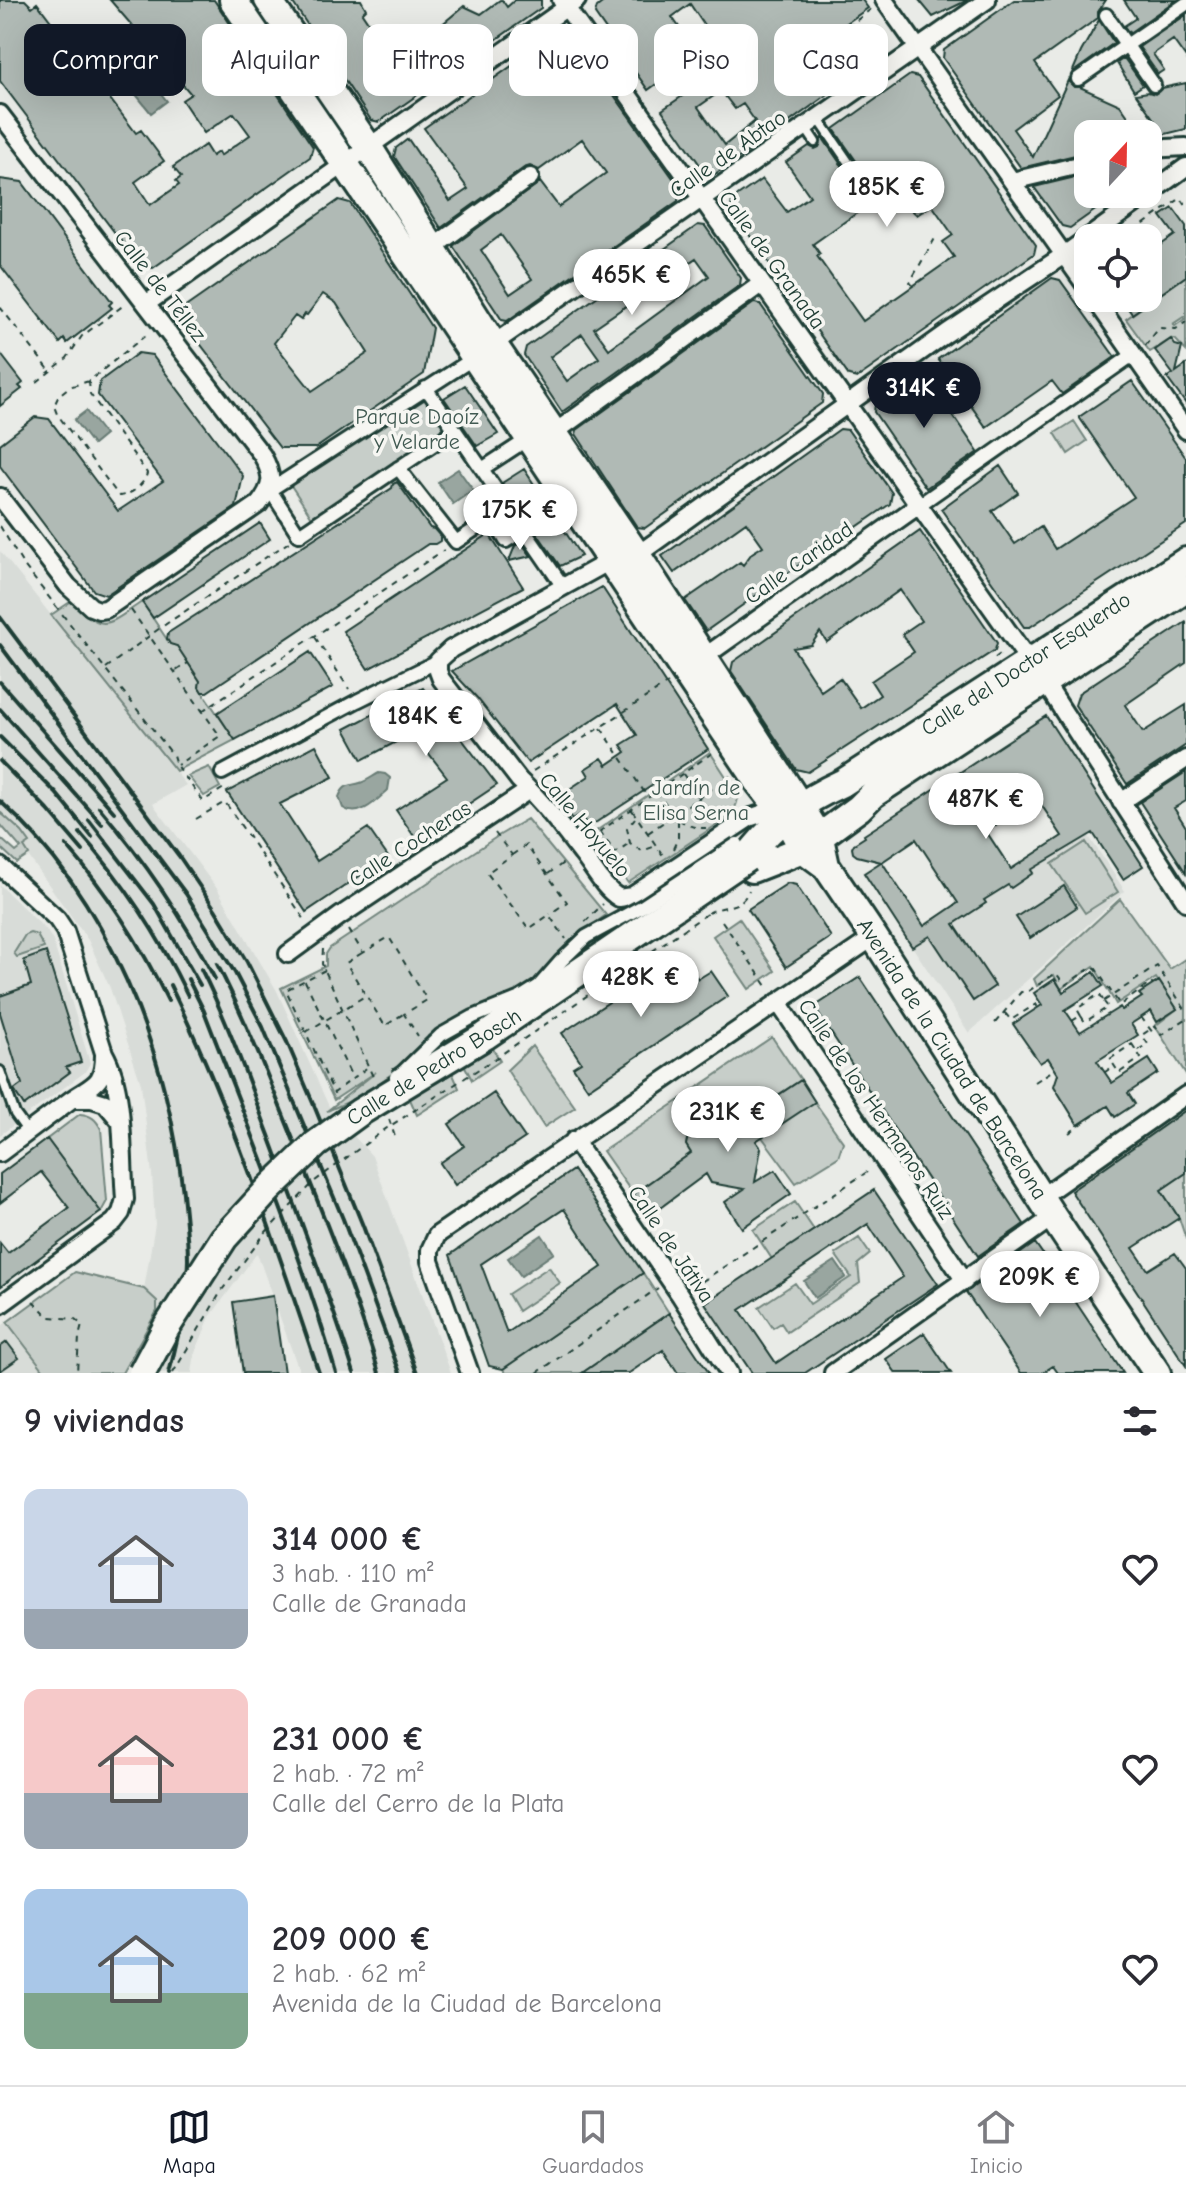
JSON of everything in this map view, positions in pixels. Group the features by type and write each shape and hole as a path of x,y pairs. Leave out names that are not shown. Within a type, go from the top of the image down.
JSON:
{"main road":[{"name":"Avenida de la Ciudad de Barcelona","path":"233,0 346,162 429,289 478,350 519,382 541,436 610,561 760,784 790,813"},
{"name":"Avenida de la Ciudad de Barcelona","path":"268,0 369,148 432,248 506,405 541,436 637,555 704,657 790,813 1157,1373"},
{"name":"Calle del Doctor Esquerdo","path":"811,843 1186,561"},
{"name":"Calle del Doctor Esquerdo","path":"790,813 1186,589"},
{"path":"790,813 763,844 768,853 777,858 811,843"},
{"name":"Calle de Pedro Bosch","path":"161,1373 236,1251 266,1215 321,1160 747,864 790,813"},
{"name":"Calle de Pedro Bosch","path":"142,1373 211,1255 269,1189 316,1144 360,1112 485,1036 747,864 811,843"}],"street":[{"name":"Calle de Abtao","path":"478,350 987,0"},
{"path":"146,304 369,148 569,2"},
{"name":"Calle de Granada","path":"569,2 701,199 1037,673 1186,902"},
{"path":"878,4 918,48 1074,269"},
{"path":"1078,79 1186,4"},
{"path":"1106,15 1154,85"},
{"name":"Calle de Téllez","path":"3,124 262,455 271,473 270,490"},
{"path":"1162,148 1186,147"},
{"path":"1012,181 1074,166"},
{"path":"222,773 438,661 451,649 610,561 637,555 1186,167"},
{"path":"432,248 530,177"},
{"path":"482,469 541,436 761,284"},
{"path":"1104,312 1186,430"},
{"path":"0,497 68,586 91,607 106,609 244,517 270,490 426,388 478,350"},
{"path":"919,505 1134,354"},
{"path":"426,388 564,588"},
{"path":"270,490 299,535 455,430"},
{"path":"398,468 456,542 492,518 506,541 524,530"},
{"name":"Calle Caridad","path":"704,657 919,505"},
{"name":"Avenida de la Ciudad de Barcelona","path":"648,616 684,655 704,657"},
{"name":"Calle Hoyuelo","path":"438,661 441,679 519,780 583,845 615,895"},
{"path":"1121,802 1186,759"},
{"name":"Calle Cocheras","path":"288,954 529,790"},
{"path":"615,895 632,896 749,818 764,813 790,813"},
{"name":"Calle de Pedro Bosch","path":"129,1373 175,1293 208,1245 269,1171 298,1144 403,1072 441,1035 539,986 586,937 643,906 747,864"},
{"path":"0,866 57,919 65,931 104,1053 113,1069 125,1199 121,1213 114,1222 0,1305"},
{"path":"470,1373 430,1261 432,1243 437,1235 874,937"},
{"name":"Calle de los Hermanos Ruiz","path":"778,1002 965,1281"},
{"path":"0,1153 99,1081 104,1072 104,1053"},
{"path":"833,1373 965,1281 1047,1207 1186,1095"},
{"path":"72,1099 92,1099 105,1103 120,1123"},
{"name":"Calle de Játiva","path":"574,1140 680,1295 729,1373"}],"lane":[{"path":"812,122 815,142"},
{"path":"812,122 864,185"},
{"path":"0,1071 15,1114 28,1132"}],"path":[{"path":"852,24 878,4"},
{"path":"1144,224 1181,198 1186,206"},
{"path":"913,286 910,282 937,235"},
{"path":"37,382 67,358 82,336 124,305"},
{"path":"0,307 51,372"},
{"path":"1134,354 1159,328 1176,329 1186,322"},
{"path":"89,381 90,394 147,473 145,480 125,496 119,496 54,406 59,395 69,387 89,381 146,335"},
{"path":"0,526 22,563 173,755 176,765 203,801 224,788"},
{"path":"105,668 299,535"},
{"path":"202,711 456,542"},
{"path":"122,600 220,736 176,765"},
{"path":"315,636 344,682"},
{"path":"995,658 1003,652 1004,643"},
{"path":"175,671 188,663"},
{"path":"533,771 672,680"},
{"path":"601,727 648,798"},
{"path":"547,874 600,831 716,751"},
{"path":"657,791 684,824 697,828 718,824 683,773"},
{"path":"648,833 731,775"},
{"path":"196,819 225,802 323,946 322,964 375,1080"},
{"path":"631,809 666,860 676,844 678,820"},
{"path":"637,817 627,828 630,843 642,851 657,846"},
{"path":"600,831 615,853 630,843"},
{"path":"495,833 512,855"},
{"path":"526,845 547,874 567,902 529,929 487,873 526,845"},
{"path":"173,1373 222,1290 266,1232 315,1181 387,1128 496,1058 708,913 719,907 739,904 746,897 747,864"},
{"path":"578,929 615,895"},
{"path":"549,915 566,940"},
{"path":"722,921 767,986"},
{"path":"348,929 363,953"},
{"path":"389,937 427,1000 385,1026 346,963 363,953 389,937"},
{"path":"995,1023 1021,992 1027,992 1056,973 1065,985 1094,966 1120,1005 1151,983 1153,985"},
{"path":"1104,1001 1157,966 1186,1011"},
{"path":"325,970 286,990 334,1093 370,1066"},
{"path":"304,980 353,1079"},
{"path":"1099,994 1108,1007 1085,1022 1081,1016 1077,1009 1099,994"},
{"path":"305,1032 366,996"},
{"path":"1005,1012 1011,1020 1036,1004 1038,1008"},
{"path":"404,1014 418,1036"},
{"path":"1072,1021 1081,1016"},
{"path":"1141,1017 1153,1033"},
{"path":"1137,1051 1148,1044 1142,1035 1150,1029 1155,1026 1161,1035 1186,1019"},
{"path":"1132,1044 1141,1058 1119,1073 1114,1066 1110,1059 1132,1044"},
{"path":"1105,1072 1114,1066"},
{"path":"1035,1082 1055,1069"},
{"path":"385,1108 395,1137"},
{"path":"1069,1133 1104,1108"},
{"path":"537,1373 659,1287 670,1302 884,1161"},
{"path":"34,1302 49,1317 75,1319 82,1325 77,1373"}],"shaded area":[{"path":"137,96 163,96 167,101 151,113"},
{"path":"86,411 105,435 93,445 74,420"},
{"path":"458,469 473,490 453,504 438,482"},
{"path":"0,551 186,785 153,804 218,890 277,991 331,1111 372,1156 451,1373 300,1373 257,1253 210,1317 195,1353 192,1373 150,1373 157,1302 144,1289 155,1224 141,1084 110,988 88,940 22,847 0,823"},
{"path":"379,773 390,778 388,790 362,810 343,808 339,797 345,788"},
{"path":"1080,823 1125,891 969,1033 906,937"},
{"path":"0,885 47,931 53,941 90,1063 85,1072 0,1135"},
{"path":"542,1235 554,1253 521,1276 508,1258"},
{"path":"835,1261 846,1277 815,1298 804,1281"},
{"path":"7,1322 46,1373 0,1373 0,1327"}],"green space":[{"path":"1186,276 1186,318 1186,351 1175,339 1171,339 1150,352 1126,319 1136,312 1162,312 1162,293"},
{"name":"Parque Daoíz y Velarde","path":"427,392 456,436 317,525 290,484"},
{"path":"1074,421 1087,441 1068,454 1055,433"},
{"path":"73,600 92,619 106,623 142,602 170,644 177,646 200,681 199,687 235,740 176,771 51,615"},
{"name":"Jardín de Elisa Serna","path":"710,752 738,795 735,808 722,821 628,883 592,834"},
{"path":"209,767 220,787 204,796 188,776"},
{"path":"0,812 30,843 24,847 29,855 17,863 0,847 0,838 16,852 21,848 0,824"},
{"path":"527,819 606,915 573,939 561,957 538,977 492,1007 448,1022 428,1036 410,1059 440,1044 477,1019 506,1008 483,1031 500,1061 472,1080 456,1049 445,1056 459,1088 417,1115 397,1070 360,1097 327,1111 376,1072 334,1100 281,988 326,966 326,954 330,948"},
{"path":"1086,842 1118,892 1085,913 1052,864"},
{"path":"1120,899 1170,969 1186,961 1186,1074 1155,1026 1177,1009 1156,978 1116,1004 1094,966 1061,989 1054,975 1037,986 1034,979"},
{"path":"739,918 775,971 749,989 713,936"},
{"path":"25,935 37,935 44,948 17,957 14,953"},
{"path":"772,1037 801,1080 748,1115 717,1107 697,1088"},
{"path":"532,1046 575,1107 544,1127 507,1070"},
{"path":"680,1100 694,1131 688,1134 686,1144 691,1153 633,1194 603,1151"},
{"path":"814,1101 843,1142 838,1157 796,1183 762,1137"},
{"path":"80,1114 93,1118 101,1129 107,1201 101,1212 47,1139"},
{"path":"1186,1173 1186,1239 1179,1218 1161,1190"},
{"path":"795,1202 814,1230 772,1259 753,1230"},
{"path":"859,1238 870,1254 858,1264 860,1283 787,1332 781,1323 773,1328 759,1307 795,1283 810,1304 851,1277 835,1254"},
{"path":"549,1267 560,1283 518,1311 508,1294"},
{"path":"75,1272 144,1289 157,1301 157,1311 122,1373 46,1373 7,1322"},
{"path":"643,1273 669,1313 582,1373 506,1373 503,1369"}],"building":[{"path":"0,0 25,0 32,7 37,3 53,24 24,24 24,96 108,96 136,133 141,130 164,161 135,182 150,205 179,185 176,181 181,177 173,167 205,145 212,156 218,152 220,156 250,135 234,113 204,133 182,100 191,94 186,88 186,24 131,24 110,0 214,0 230,24 202,24 202,96 279,96 313,147 310,157 153,268 140,266 0,81"},
{"path":"291,0 361,0 366,9 362,13 369,24 363,24 363,96 416,96 379,122 371,120 347,84 347,24 307,24"},
{"path":"500,0 507,7 515,0 541,0 541,8 518,24 509,24 509,31 493,42 493,24 442,24 464,6 481,14"},
{"path":"606,0 862,0 868,8 845,24 774,24 774,96 825,96 709,178 662,110 682,96 714,96 698,107 725,145 755,121 743,104 735,109 725,96 758,96 758,24 703,24 690,4 672,17 677,24 654,24 654,86 648,90 638,76 638,24 602,24 595,14 597,7"},
{"path":"919,0 968,0 933,17"},
{"path":"1014,0 1106,0 1098,12 1098,18 1035,63 1058,95 1013,129 1033,157 1069,78 1074,87 1120,105 1131,120 1074,120 1074,155 1021,168 943,58 944,50"},
{"path":"1124,0 1176,0 1129,33 1124,26 1136,18"},
{"path":"1186,15 1186,58 1173,40 1153,54 1164,70 1158,74 1139,47"},
{"path":"1099,20 1114,43 1072,73 1081,52"},
{"path":"1124,58 1143,85 1134,91 1117,63"},
{"path":"509,68 509,96 615,96 680,188 678,201 507,321 502,320 453,246 540,182 559,207 606,173 582,139 539,170 530,166 524,168 441,228 394,156 396,148 408,139 450,201 468,189 424,128 469,96 493,96 493,79","holes":["501,235 532,279 510,294 481,250"]},
{"path":"910,75 918,77 1036,245 1034,254 857,378 849,376 731,209 732,200 762,179 787,212 810,196 786,162 809,146 819,147 822,137 858,189 864,192 869,190 870,181 834,129 880,96 888,96 888,91","holes":["899,198 917,215 932,205 953,235 943,242 954,257 863,321 817,256 820,254 813,244 874,201 881,210"]},
{"path":"1186,83 1186,129 1162,135 1162,120 1154,120 1136,94 1155,94 1162,88"},
{"path":"1074,177 1074,208 1098,208 1070,228 1062,226 1034,187"},
{"path":"0,179 22,182 112,302 109,305 112,308 67,343 64,339 60,343 0,265"},
{"path":"339,200 350,203 432,328 424,374 316,448 280,448 182,320 184,308","holes":["323,294 336,303 368,353 312,391 274,343 295,316 301,320"]},
{"path":"1173,208 1186,226 1186,276 1162,293 1162,244 1175,235 1161,216"},
{"path":"698,225 705,226 741,278 740,285 562,412 524,355 526,347","holes":["696,258 709,276 609,349 594,328","582,334 599,358 567,381 550,357"]},
{"path":"1052,278 1060,280 1074,300 1074,312 1083,312 1115,357 1062,394 1052,381 986,427 938,359"},
{"path":"754,303 760,304 823,394 822,403 645,528 637,527 576,434 577,430"},
{"path":"1171,339 1175,345 1182,347 1176,372 1186,365 1186,404 1167,378 1173,374 1155,350"},
{"path":"0,353 23,383 19,386 22,389 0,406"},
{"path":"138,353 152,355 243,476 236,507 106,595 94,591 0,466 0,444 35,417 49,419 118,511 163,481 98,395 100,381"},
{"path":"922,371 978,452 926,488 874,412 875,404"},
{"path":"1132,381 1186,458 1186,524 1030,627 1024,627 941,509 1000,466 1018,493 992,511 1015,544 1041,527 1055,549 1134,497 1079,417"},
{"path":"465,385 498,434 477,446 444,398"},
{"path":"840,429 848,430 892,493 890,504 706,631 685,600 740,562 743,565 752,553 763,546 746,522 674,573 662,556"},
{"path":"524,469 581,556 560,566 502,483"},
{"path":"397,482 430,528 440,536 440,541 428,544 207,692 202,692 200,681 177,646 167,639 168,633"},
{"path":"260,523 270,539 153,618 142,602"},
{"path":"920,531 997,643 995,650 808,772 796,769 731,671 733,662","holes":["900,590 921,621 902,634 914,652 871,681 880,695 861,708 840,678 821,691 793,648 811,645 820,632 827,642"]},
{"path":"489,534 523,587 368,669 343,631"},
{"path":"521,542 531,556 509,561 515,546"},
{"path":"602,587 708,749 589,827 580,815 572,820 556,798 589,776 585,769 602,758 607,765 626,752 621,745 637,735 617,704 528,763 452,671"},
{"path":"1186,622 1186,663 1125,705 1143,732 1186,705 1186,745 1127,784 1075,705 1079,693"},
{"path":"310,652 333,687 235,740 217,713"},
{"path":"423,688 497,785 416,839 396,810 447,777 413,733 362,760 345,729"},
{"path":"1046,716 1143,866 1123,879 1093,833 1031,870 1033,873 1011,888 1008,885 984,900 986,903 954,924 995,986 973,1001 930,936 912,947 864,873 881,862 853,853 854,844","holes":["1038,800 1062,836 1011,869 986,831","916,839 958,903 924,926 882,862"]},
{"path":"316,745 333,777 280,804 317,861 368,828 388,857 306,912 227,792"},
{"path":"1186,772 1186,801 1174,808 1186,827 1186,873 1140,802"},
{"path":"788,883 796,885 831,937 786,967 748,909"},
{"path":"1064,886 1077,907 1030,938 1016,917"},
{"path":"46,952 81,1062 66,1067 70,1072 24,1106 14,1090 22,1084 0,1013 0,996 31,985 24,960"},
{"path":"682,954 698,979 711,971 728,996 588,1089 573,1067 581,1062 562,1033"},
{"path":"1094,972 1103,986 1065,1010 1080,1032 1120,1007 1122,1010 1159,981 1177,1009 1157,1022 1151,1011 1131,1024 1138,1035 1097,1061 1112,1083 1149,1059 1158,1073 1128,1093 1135,1104 1115,1117 1108,1106 1078,1125 1054,1086 1058,1074 1048,1058 1040,1063 1013,1024 1042,1005 1034,993 1055,979 1063,992"},
{"path":"860,977 1024,1224 978,1256 814,1007"},
{"path":"801,1080 815,1102 756,1141 761,1148 755,1182 775,1170 791,1194 742,1228 725,1202 744,1189 711,1183 706,1174 649,1216 633,1194 691,1153 686,1145 690,1127 680,1100 697,1088 717,1107 751,1113"},
{"path":"494,1093 525,1138 455,1185 440,1163 464,1146 449,1124"},
{"path":"1186,1110 1186,1173 1161,1190 1179,1218 1133,1248 1148,1270 1175,1253 1186,1268 1186,1366 1071,1191"},
{"path":"47,1139 101,1212 0,1287 0,1243 8,1253 69,1208 41,1172 0,1203 0,1174"},
{"path":"573,1170 643,1273 503,1369 489,1366 450,1255","holes":["564,1209 602,1267 507,1333 481,1264"]},
{"path":"874,1190 938,1284 805,1373 752,1373 705,1303","holes":["868,1224 903,1277 776,1363 740,1310"]},
{"path":"1035,1243 1123,1373 1058,1373 1053,1366 1042,1373 1021,1373 966,1292"},
{"path":"273,1296 284,1373 243,1373 233,1302"},
{"path":"669,1313 709,1373 678,1373 663,1350 629,1373 582,1373"},
{"path":"924,1333 951,1373 896,1373 886,1359"},
{"path":"7,1342 19,1358 0,1371 0,1347"}],"railway":[{"path":"0,617 179,856 247,962 313,1103 363,1226 417,1373"},
{"path":"0,645 186,894 235,973 263,1027 343,1219 400,1373"},
{"path":"0,682 114,812"},
{"path":"0,709 102,824"},
{"path":"0,737 56,793 92,837"},
{"path":"0,761 83,851"},
{"path":"0,801 39,840 102,930 147,1032 163,1085 175,1139 188,1251 184,1302 169,1373"},
{"path":"99,807 162,890 215,979"},
{"path":"89,820 154,904 200,985"},
{"path":"80,833 140,911 188,996"},
{"path":"66,845 122,920 168,1001"},
{"path":"217,964 297,1149 351,1288 379,1373"},
{"path":"201,969 246,1074 314,1255 354,1373"},
{"path":"188,979 204,1011 274,1190 336,1373"},
{"path":"170,985 232,1128 269,1225 319,1373"}]}
